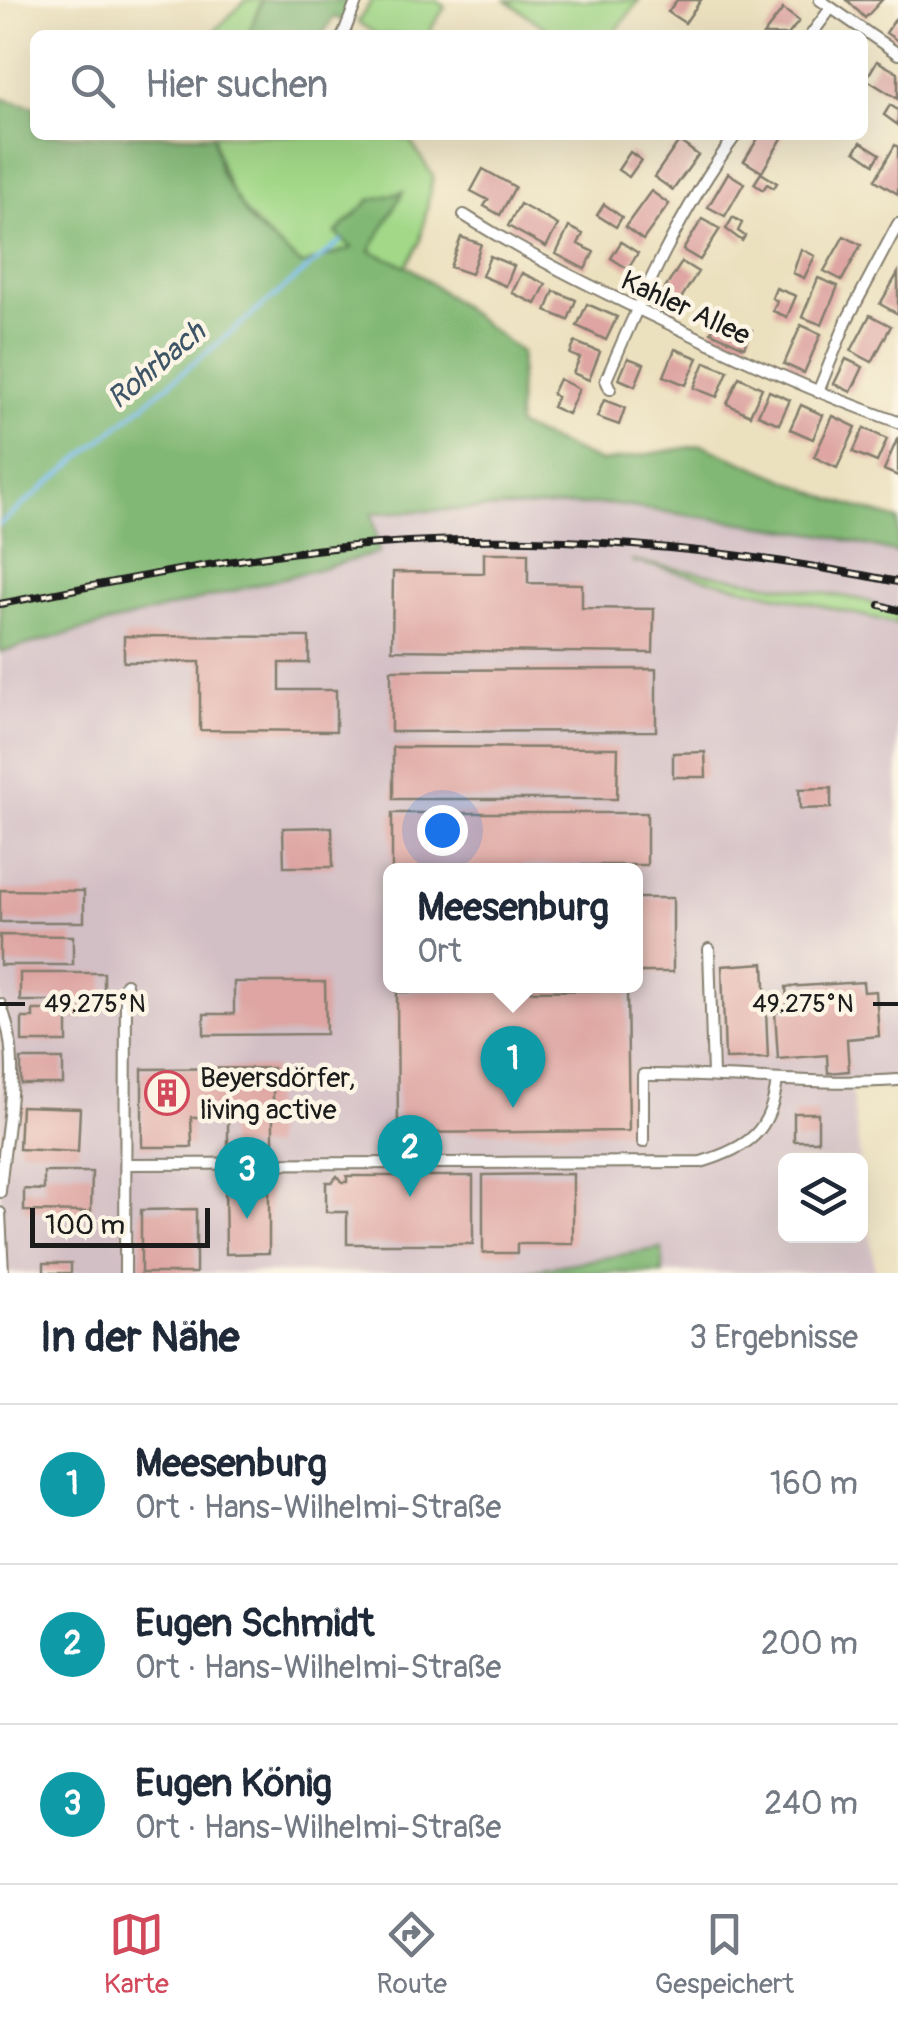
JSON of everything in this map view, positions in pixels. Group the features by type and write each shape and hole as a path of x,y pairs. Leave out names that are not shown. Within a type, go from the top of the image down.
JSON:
{"street":[{"path":"345,30 357,0"},
{"path":"820,0 863,30"},
{"path":"815,30 830,8"},
{"path":"868,34 898,54"},
{"path":"610,389 606,380 660,255 693,196 732,140"},
{"name":"Kahler Allee","path":"464,215 550,266 637,308 818,392 898,422"},
{"path":"818,392 847,320 898,224"},
{"path":"709,949 714,1074"},
{"path":"125,1273 126,984"},
{"path":"0,1004 11,1050 0,1192"},
{"path":"643,1142 644,1076 714,1074 815,1082 898,1080"},
{"path":"127,1164 701,1162 736,1152 759,1134 778,1080"},
{"path":"0,1213 3,1273"}],"shaded area":[{"path":"610,504 825,535 898,553 898,614 864,600 654,566 898,624 898,1083 851,1087 859,1153 778,1153 778,1243 868,1243 868,1218 875,1273 664,1273 662,1247 509,1273 0,1273 0,652 379,553 371,513"}],"green space":[{"path":"246,0 262,0 250,30 215,30"},
{"path":"262,0 351,0 344,21 334,17 325,30 250,30"},
{"path":"372,0 436,0 445,7 430,30 370,30 358,22"},
{"path":"506,0 639,0 617,30 548,30"},
{"path":"0,98 30,106 30,140 214,140 221,174 252,224 302,265 352,248 336,233 370,200 403,192 370,251 411,268 521,352 517,426 601,462 703,445 831,499 898,520 898,553 825,535 610,504 372,513 379,553 0,652"},
{"path":"214,140 410,140 433,176 420,242 406,266 369,251 385,221 337,233 354,247 302,265 243,210"},
{"path":"631,561 864,600 898,614 898,624"},
{"path":"662,1248 663,1273 515,1273"}],"building":[{"path":"677,0 701,0 685,23 668,12"},
{"path":"847,0 882,0 865,18"},
{"path":"783,9 799,21 792,30 767,30"},
{"path":"898,15 898,41 886,33"},
{"path":"877,61 898,73 898,99 868,80"},
{"path":"890,105 898,110 898,125 884,115"},
{"path":"757,140 781,140 762,172 744,161"},
{"path":"679,141 698,155 673,190 654,177"},
{"path":"861,142 880,154 874,164 855,151"},
{"path":"895,145 898,147 898,194 875,180"},
{"path":"630,152 641,160 629,177 618,170"},
{"path":"483,169 515,187 500,215 484,206 488,200 471,191"},
{"path":"728,173 744,183 725,216 708,207"},
{"path":"761,173 777,183 774,188 767,184 763,190 754,184"},
{"path":"651,191 669,204 643,240 625,227"},
{"path":"520,204 558,225 546,247 508,226"},
{"path":"604,204 622,217 616,227 597,215"},
{"path":"733,217 742,223 738,231 745,236 742,241 726,229"},
{"path":"702,219 720,229 700,260 683,250"},
{"path":"569,227 583,234 578,244 594,252 585,269 556,254"},
{"path":"844,236 861,245 842,280 824,271"},
{"path":"461,237 481,244 471,274 450,267"},
{"path":"621,242 638,253 628,269 611,258"},
{"path":"801,249 815,256 804,278 793,273"},
{"path":"490,256 514,266 506,286 482,276"},
{"path":"682,262 698,272 671,314 655,304"},
{"path":"522,273 546,284 536,304 512,293"},
{"path":"898,273 898,314 880,304"},
{"path":"818,278 838,286 822,325 802,317"},
{"path":"776,288 796,296 787,317 773,311"},
{"path":"554,291 576,300 568,320 546,311"},
{"path":"587,304 617,317 606,340 577,326"},
{"path":"719,315 752,330 744,347 711,332"},
{"path":"870,315 891,326 872,362 851,351"},
{"path":"801,325 821,334 804,373 784,364"},
{"path":"575,342 600,352 589,380 573,373 580,358 570,354"},
{"path":"675,349 698,358 686,385 664,376"},
{"path":"628,358 644,364 635,386 619,379"},
{"path":"846,359 863,367 851,392 834,384"},
{"path":"705,362 728,371 717,397 694,388"},
{"path":"739,377 762,388 750,415 727,404"},
{"path":"559,379 579,389 568,414 552,407 557,397 552,394"},
{"path":"769,391 790,400 779,424 758,415"},
{"path":"604,400 625,408 619,425 597,417"},
{"path":"801,405 823,415 813,439 790,429"},
{"path":"833,416 856,427 837,468 814,457"},
{"path":"864,428 887,439 877,462 853,452"},
{"path":"898,437 898,476 884,470"},
{"path":"484,553 528,553 528,583 582,584 582,608 654,609 653,653 392,650 393,572 484,573"},
{"path":"124,636 309,637 309,663 280,663 280,690 336,690 336,731 200,730 200,662 124,662"},
{"path":"656,669 656,731 391,732 391,670"},
{"path":"393,747 618,748 617,799 393,799"},
{"path":"705,752 706,777 673,777 673,753"},
{"path":"831,788 831,808 800,809 799,789"},
{"path":"392,813 647,813 647,865 392,863"},
{"path":"332,827 333,867 284,867 283,828"},
{"path":"0,890 84,891 84,922 0,922"},
{"path":"643,898 673,898 673,972 643,972"},
{"path":"0,935 73,936 73,965 0,965"},
{"path":"764,963 768,1058 725,1059 722,966"},
{"path":"20,973 104,973 104,1001 20,1001"},
{"path":"234,982 325,982 326,1034 204,1035 204,1014 234,1014"},
{"path":"863,982 864,992 876,991 879,1036 847,1039 849,1071 828,1073 827,1055 778,1059 775,1012 788,1011 786,987"},
{"path":"397,993 627,993 629,1131 398,1133"},
{"path":"67,1006 83,1006 83,1018 67,1018 67,1042 22,1042 22,1018 33,1018 33,1010 67,1010"},
{"path":"21,1059 63,1059 63,1084 21,1084"},
{"path":"273,1068 273,1147 228,1147 228,1117 191,1117 192,1147 142,1147 142,1069"},
{"path":"21,1106 80,1108 78,1152 19,1149"},
{"path":"794,1113 818,1113 818,1141 794,1141"},
{"path":"44,1172 92,1172 91,1212 24,1211 24,1189 44,1190"},
{"path":"573,1174 573,1244 517,1244 517,1253 483,1253 483,1175"},
{"path":"337,1176 347,1182 347,1176 473,1176 473,1244 347,1244 347,1212 326,1212 326,1182"},
{"path":"225,1184 269,1184 269,1253 226,1254"},
{"path":"196,1209 196,1273 141,1273 141,1210"},
{"path":"44,1263 71,1263 71,1273 44,1273"}],"waterway":[{"name":"Rohrbach","path":"0,524 341,241"}],"railway":[{"path":"0,604 282,554 468,540 612,543 683,549 898,582"},
{"path":"880,605 898,610"}],"place":[{"name":"Beyersdörfer, living active","path":"167,1093"},
{"name":"Meesenburg","path":"513,1108"},
{"name":"Eugen Schmidt","path":"410,1197"},
{"name":"Eugen König","path":"247,1219"}]}
